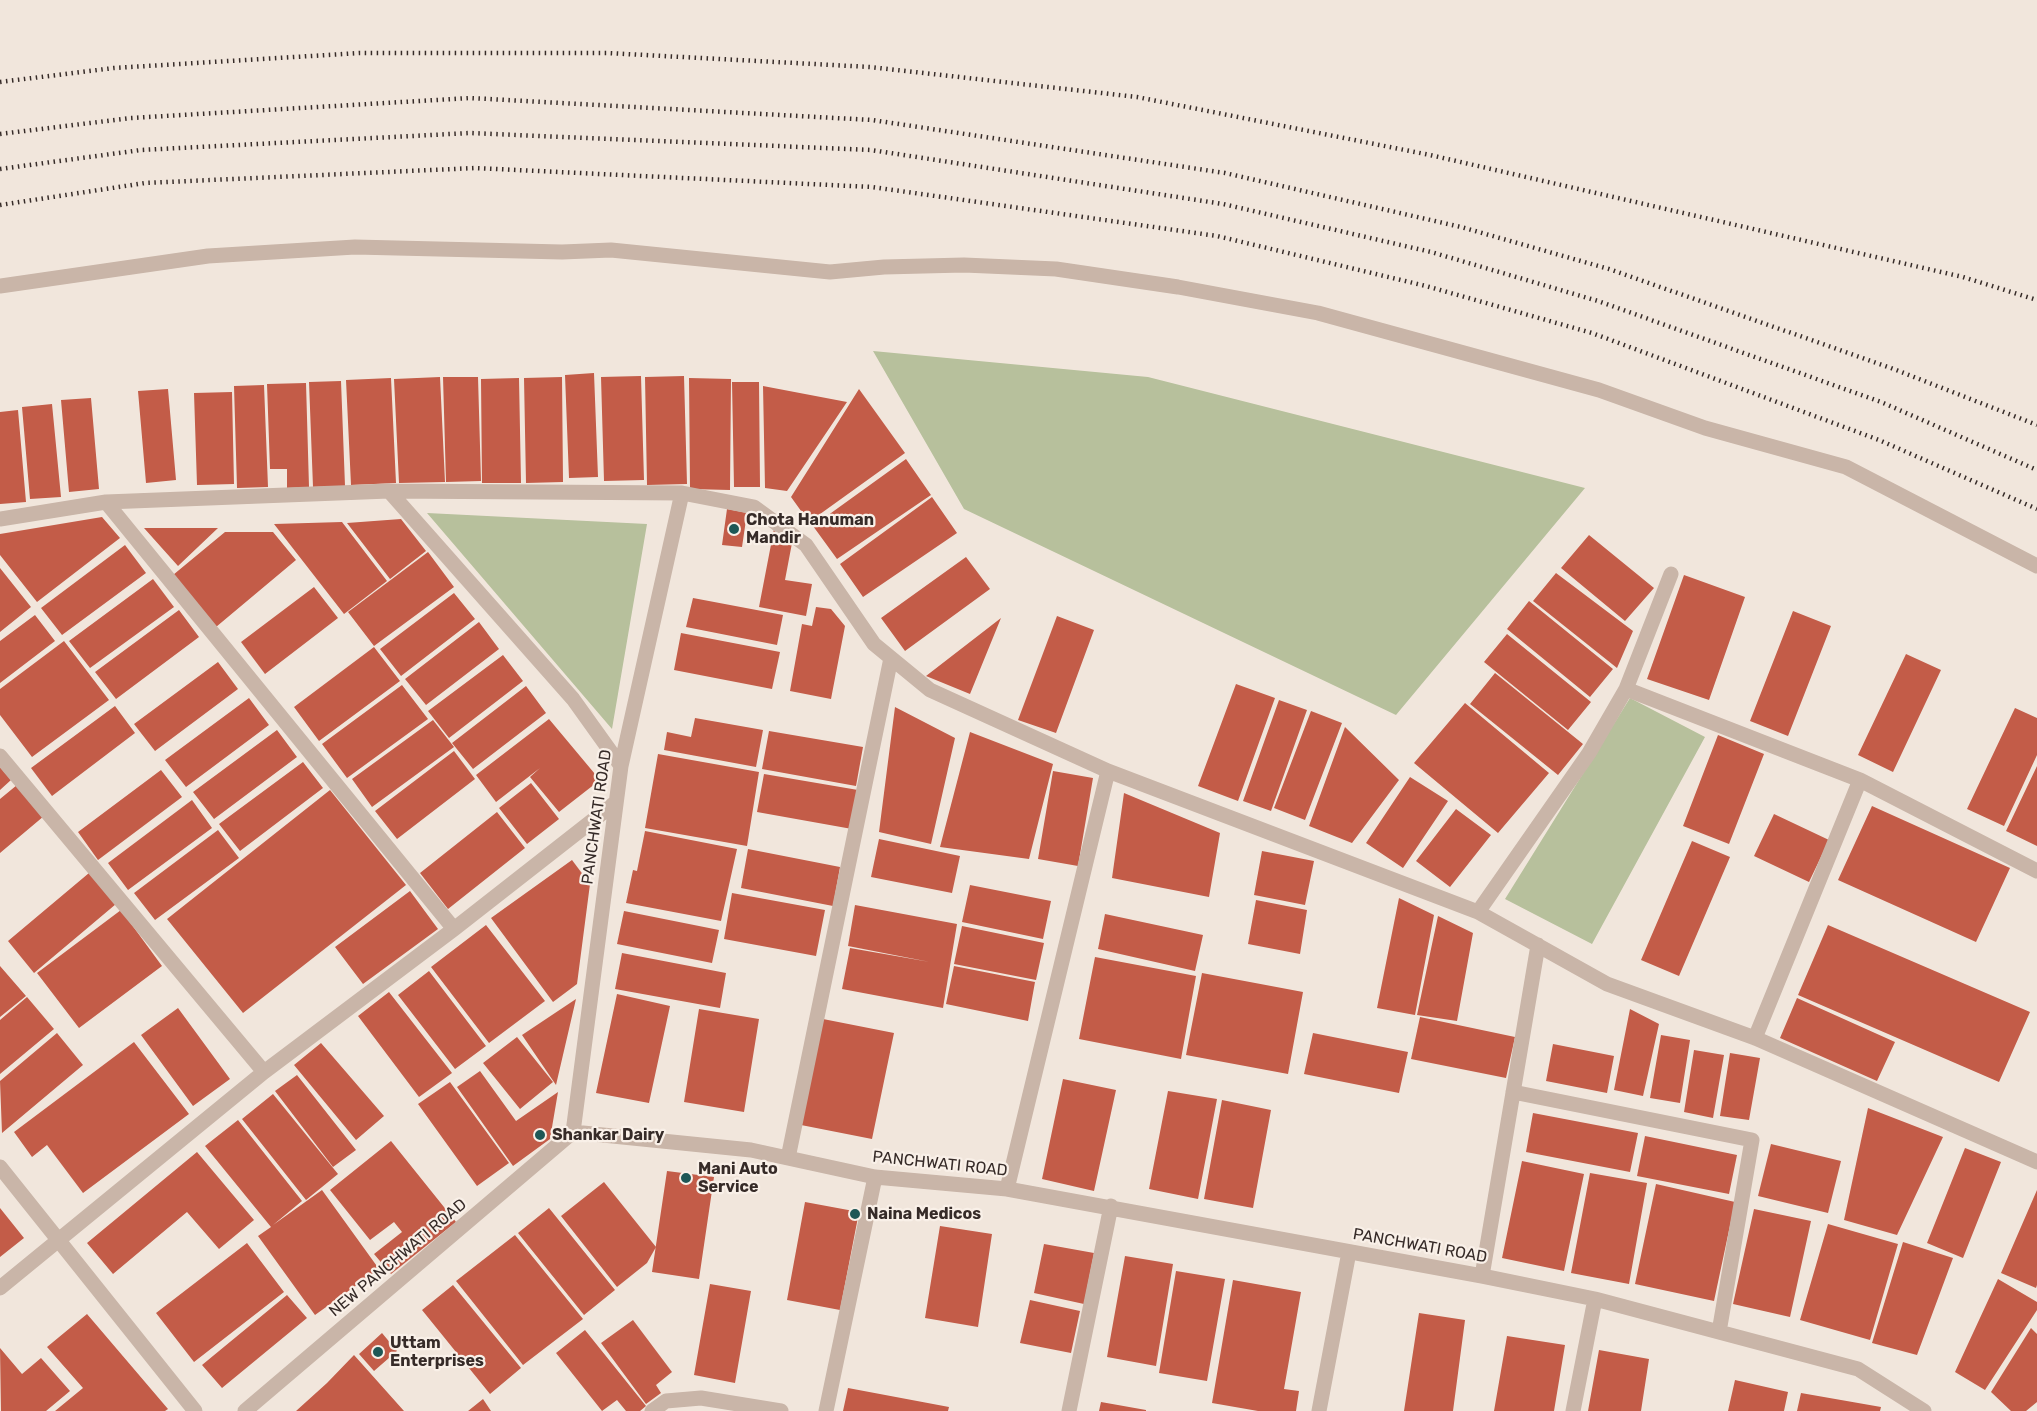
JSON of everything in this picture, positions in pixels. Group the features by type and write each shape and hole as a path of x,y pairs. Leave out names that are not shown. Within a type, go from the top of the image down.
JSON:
{"street":[{"path":"0,286 208,256 355,247 562,252 611,250 830,272 884,267 964,265 1056,269 1178,287 1318,313 1599,390 1705,428 1845,467 2037,566"},
{"path":"389,491 552,673 621,766"},
{"path":"0,519 106,502 389,491 682,493 754,507 806,545 874,644 930,690 1108,771 1478,912 1607,984 1755,1038 2037,1162"},
{"name":"PANCHWATI ROAD","path":"682,493 621,766 573,1132 751,1150 875,1178 1007,1189 1111,1206 1595,1299 1858,1369 1924,1411"},
{"path":"106,502 454,929"},
{"path":"1478,912 1589,753 1626,689 1671,574"},
{"path":"788,1158 891,658"},
{"path":"1626,689 1860,780 2037,871"},
{"path":"0,756 264,1072"},
{"path":"1007,1189 1108,771"},
{"path":"1755,1038 1860,780"},
{"path":"0,1288 264,1072 454,929 615,803"},
{"path":"1482,1276 1538,945"},
{"path":"1514,1092 1752,1140 1719,1332"},
{"name":"NEW PANCHWATI ROAD","path":"245,1411 573,1132"},
{"path":"0,1167 195,1411"},
{"path":"826,1411 875,1178"},
{"path":"1069,1411 1111,1206"},
{"path":"1319,1411 1349,1252"},
{"path":"1573,1411 1595,1299"},
{"path":"652,1411 666,1401 701,1398 781,1411"}],"green space":[{"path":"873,351 1148,377 1585,488 1396,715 964,509"},
{"path":"427,513 647,524 612,729"},
{"path":"1630,698 1705,737 1592,944 1505,899"}],"building":[{"path":"594,373 598,477 569,478 565,375"},
{"path":"641,376 644,480 604,481 601,377"},
{"path":"684,376 687,484 647,485 645,377"},
{"path":"440,377 445,482 399,483 394,379"},
{"path":"443,377 478,377 481,481 446,482"},
{"path":"562,377 563,482 526,483 524,378"},
{"path":"391,378 396,483 351,485 346,380"},
{"path":"519,378 521,483 482,483 481,379"},
{"path":"689,378 731,379 730,490 690,489"},
{"path":"341,381 345,486 313,487 309,382"},
{"path":"732,382 759,382 760,487 734,487"},
{"path":"306,383 309,487 287,488 287,469 270,469 267,384"},
{"path":"264,385 268,487 237,488 234,386"},
{"path":"763,386 847,402 787,491 765,488"},
{"path":"168,389 176,480 146,483 138,391"},
{"path":"859,389 905,453 809,522 791,497"},
{"path":"232,392 234,484 197,485 194,393"},
{"path":"91,398 99,489 69,492 61,400"},
{"path":"52,404 61,497 30,499 22,407"},
{"path":"18,410 26,502 0,504 0,412"},
{"path":"906,459 931,495 837,559 813,526"},
{"path":"932,497 957,533 863,597 840,564"},
{"name":"Chota Hanuman Mandir","path":"727,509 747,513 742,547 722,545"},
{"path":"102,517 120,538 37,602 0,555 0,534"},
{"path":"401,519 426,551 390,579 347,523"},
{"path":"342,522 387,581 344,614 274,524"},
{"path":"144,528 218,528 178,566"},
{"path":"774,529 792,543 785,580 812,584 806,616 759,607"},
{"path":"225,532 273,532 296,560 216,627 173,575"},
{"path":"1589,535 1654,588 1625,621 1561,568"},
{"path":"125,545 146,573 62,635 41,608"},
{"path":"428,552 454,587 374,646 348,612"},
{"path":"966,557 990,589 905,651 881,618"},
{"path":"0,568 31,607 0,632"},
{"path":"1556,573 1633,631 1617,668 1533,601"},
{"path":"1684,575 1745,597 1709,700 1647,679"},
{"path":"153,579 174,607 90,668 69,641"},
{"path":"314,587 338,618 265,674 241,642"},
{"path":"454,593 475,619 401,676 380,649"},
{"path":"693,598 783,615 777,645 686,627"},
{"path":"1529,601 1613,669 1590,697 1507,629"},
{"path":"816,607 831,609 845,626 831,699 790,691 802,624 812,626"},
{"path":"179,610 199,637 116,699 95,672"},
{"path":"1793,611 1831,626 1788,736 1750,721"},
{"path":"35,615 55,641 0,683 0,641"},
{"path":"1057,616 1094,630 1056,733 1018,720"},
{"path":"1001,618 970,694 926,676"},
{"path":"479,622 499,649 426,705 405,679"},
{"path":"681,633 780,652 772,689 674,670"},
{"path":"1507,634 1591,702 1568,730 1484,662"},
{"path":"64,641 109,700 32,757 0,715 0,689"},
{"path":"374,647 400,681 319,741 294,707"},
{"path":"1906,654 1941,670 1893,772 1858,755"},
{"path":"503,655 523,681 449,738 428,711"},
{"path":"218,662 238,689 155,751 134,724"},
{"path":"1495,673 1583,744 1558,775 1470,704"},
{"path":"1236,684 1275,698 1238,801 1198,786"},
{"path":"402,685 428,719 347,778 322,744"},
{"path":"526,686 546,713 473,769 452,743"},
{"path":"249,698 269,725 186,787 165,760"},
{"path":"1279,700 1307,710 1271,811 1243,801"},
{"path":"1465,703 1549,773 1498,833 1414,763"},
{"path":"115,706 135,733 52,796 31,768"},
{"path":"895,707 955,738 931,844 879,832"},
{"path":"2015,708 2037,718 2037,755 2004,826 1967,809"},
{"path":"1311,711 1342,723 1305,820 1274,808"},
{"path":"695,718 763,730 756,767 664,750 667,732 691,737"},
{"path":"549,719 600,780 559,812 530,777 540,768 496,802 476,775"},
{"path":"433,720 454,747 372,807 352,779"},
{"path":"1345,727 1399,780 1352,843 1309,826"},
{"path":"277,730 297,757 214,819 193,792"},
{"path":"769,731 863,747 856,786 762,769"},
{"path":"970,732 1053,764 1029,859 940,847"},
{"path":"1718,735 1764,754 1729,844 1683,826"},
{"path":"454,751 475,779 397,839 375,811"},
{"path":"658,754 759,772 747,846 645,828"},
{"path":"303,762 323,788 240,851 219,824"},
{"path":"2037,766 2037,846 2006,831"},
{"path":"0,767 11,780 0,790"},
{"path":"161,770 182,797 98,860 78,832"},
{"path":"1053,771 1093,778 1078,866 1038,859"},
{"path":"764,774 858,790 852,829 757,812"},
{"path":"1410,777 1448,801 1403,868 1366,843"},
{"path":"531,783 559,819 527,844 499,808"},
{"path":"17,785 44,816 0,853 0,799"},
{"path":"330,790 406,885 243,1013 167,919"},
{"path":"1124,793 1220,833 1209,897 1112,878"},
{"path":"192,800 212,828 128,890 108,863"},
{"path":"1872,806 2010,868 1976,942 1838,880"},
{"path":"1456,809 1491,835 1450,887 1416,861"},
{"path":"497,812 525,848 448,909 420,873"},
{"path":"1774,814 1829,840 1809,882 1754,856"},
{"path":"218,830 239,858 155,920 134,893"},
{"path":"645,831 737,849 721,921 626,903 633,870 637,871"},
{"path":"879,839 960,856 952,893 871,877"},
{"path":"1692,841 1730,857 1679,976 1641,960"},
{"path":"748,849 840,867 833,906 741,888"},
{"path":"1262,851 1314,861 1305,905 1254,895"},
{"path":"572,860 590,884 577,984 553,1002 491,918"},
{"path":"89,873 116,904 34,973 8,941"},
{"path":"970,885 1051,901 1043,939 962,922"},
{"path":"410,891 438,929 363,984 335,947"},
{"path":"732,893 825,910 816,956 724,939"},
{"path":"1399,898 1434,915 1415,1015 1377,1008"},
{"path":"1256,900 1307,910 1300,954 1248,944"},
{"path":"855,905 957,924 943,1008 842,989 850,948 930,962 848,946"},
{"path":"121,910 162,966 79,1028 37,973"},
{"path":"624,911 719,930 712,963 617,944"},
{"path":"1105,914 1203,935 1195,971 1098,949"},
{"path":"1438,916 1473,933 1457,1021 1417,1015"},
{"path":"486,925 545,1001 489,1043 431,967"},
{"path":"1828,925 2030,1012 1999,1082 1798,995"},
{"path":"962,926 1044,943 1036,980 954,964"},
{"path":"622,953 726,973 720,1008 615,989"},
{"path":"1095,957 1196,976 1181,1059 1079,1039"},
{"path":"0,966 26,996 0,1017"},
{"path":"954,966 1035,982 1028,1021 946,1004"},
{"path":"429,971 486,1046 455,1069 398,995"},
{"path":"1202,973 1303,992 1288,1074 1186,1055"},
{"path":"389,992 452,1073 419,1097 358,1016"},
{"path":"617,994 670,1006 649,1103 596,1093"},
{"path":"27,997 54,1029 0,1074 0,1020"},
{"path":"1797,998 1895,1042 1877,1081 1780,1038"},
{"path":"576,999 556,1085 522,1035"},
{"path":"178,1008 230,1079 193,1106 141,1035"},
{"path":"699,1009 759,1019 744,1112 684,1102"},
{"path":"1630,1009 1659,1024 1643,1096 1614,1090"},
{"path":"1420,1017 1515,1037 1506,1078 1411,1059"},
{"path":"823,1019 894,1033 872,1139 801,1125"},
{"path":"57,1033 83,1065 2,1133 0,1081"},
{"path":"1313,1033 1408,1052 1399,1093 1304,1074"},
{"path":"1661,1035 1690,1040 1680,1103 1650,1098"},
{"path":"517,1037 553,1082 520,1109 483,1063"},
{"path":"134,1042 189,1114 83,1193 47,1145 32,1157 14,1132"},
{"path":"321,1043 384,1116 356,1140 294,1065"},
{"path":"1553,1044 1614,1056 1607,1093 1546,1081"},
{"path":"1694,1050 1724,1055 1713,1118 1684,1112"},
{"path":"1730,1053 1760,1058 1749,1120 1720,1116"},
{"path":"480,1071 516,1121 558,1092 550,1139 513,1166 457,1087"},
{"path":"297,1075 356,1150 333,1167 275,1091"},
{"path":"1063,1079 1116,1090 1094,1191 1042,1179"},
{"path":"450,1082 509,1163 477,1186 418,1104"},
{"path":"1168,1091 1217,1099 1198,1199 1149,1189"},
{"path":"273,1094 338,1174 306,1200 242,1119"},
{"path":"1222,1100 1271,1110 1253,1208 1204,1199"},
{"path":"1868,1108 1943,1137 1897,1235 1844,1220"},
{"path":"1533,1113 1638,1133 1630,1172 1526,1152"},
{"path":"238,1120 302,1201 273,1225 322,1190 379,1269 315,1315 258,1236 271,1227 205,1146"},
{"path":"1645,1136 1737,1155 1729,1194 1637,1176"},
{"path":"391,1141 456,1222 391,1274 374,1254 402,1232 394,1222 370,1240 330,1190"},
{"path":"1771,1144 1841,1161 1828,1213 1758,1196"},
{"path":"1965,1148 2001,1162 1963,1258 1927,1243"},
{"path":"197,1152 254,1220 219,1249 187,1212 113,1274 87,1243"},
{"path":"1522,1161 1584,1174 1564,1271 1502,1258"},
{"path":"667,1171 714,1177 699,1279 652,1272"},
{"path":"1590,1173 1647,1183 1629,1284 1571,1273"},
{"path":"604,1182 656,1247 647,1263 617,1287 561,1216"},
{"path":"1656,1184 1735,1202 1714,1301 1635,1284"},
{"path":"2037,1190 2037,1285 2036,1288 2001,1273"},
{"path":"805,1202 859,1212 840,1310 787,1300"},
{"path":"0,1208 24,1238 0,1257"},
{"path":"549,1208 615,1290 584,1315 518,1233"},
{"path":"1754,1209 1811,1221 1790,1317 1733,1304"},
{"path":"1828,1224 1898,1244 1870,1340 1800,1320"},
{"path":"940,1226 992,1234 978,1327 925,1318"},
{"path":"515,1235 583,1319 523,1365 456,1281"},
{"path":"1903,1242 1953,1258 1917,1355 1872,1343"},
{"path":"247,1243 284,1292 194,1362 156,1313"},
{"path":"1044,1244 1094,1253 1084,1304 1034,1293"},
{"path":"1125,1256 1173,1264 1156,1366 1107,1357"},
{"path":"1176,1271 1225,1279 1207,1381 1159,1373"},
{"path":"1998,1279 2037,1302 2037,1310 1985,1390 1955,1372"},
{"path":"1233,1280 1301,1292 1284,1389 1299,1391 1296,1411 1258,1411 1212,1403"},
{"path":"710,1284 751,1291 735,1383 694,1375"},
{"path":"453,1285 521,1368 490,1394 422,1310"},
{"path":"287,1295 307,1318 222,1388 202,1365"},
{"path":"1030,1300 1080,1311 1071,1353 1020,1343"},
{"path":"1419,1313 1465,1320 1453,1411 1404,1411"},
{"path":"87,1314 168,1409 165,1411 55,1411 83,1388 47,1347"},
{"path":"633,1320 672,1372 656,1385 661,1393 646,1404 601,1343"},
{"path":"2031,1328 2037,1334 2037,1402 2026,1411 2011,1411 1991,1392"},
{"path":"585,1330 646,1406 640,1411 626,1411 617,1400 602,1411 556,1353"},
{"name":"Uttam Enterprises","path":"382,1333 397,1351 374,1371 359,1354"},
{"path":"1507,1336 1565,1345 1554,1411 1494,1411"},
{"path":"0,1348 22,1374 41,1358 70,1391 46,1411 1,1411"},
{"path":"1599,1350 1649,1359 1641,1411 1588,1411"},
{"path":"354,1355 404,1411 296,1411 327,1383"},
{"path":"1735,1380 1788,1392 1784,1411 1728,1411"},
{"path":"848,1388 949,1407 948,1411 843,1411"},
{"path":"1801,1393 1881,1407 1880,1411 1797,1411"},
{"path":"483,1399 491,1411 468,1411"},
{"path":"1101,1402 1146,1410 1146,1411 1099,1411"}],"railway":[{"path":"0,82 114,68 360,53 607,53 870,67 1137,97 1430,155 1963,277 2037,300"},
{"path":"0,134 131,118 470,98 872,120 1225,173 1461,227 1609,269 1891,368 2037,425"},
{"path":"0,169 141,150 470,133 871,150 1223,204 1431,252 1598,301 1881,402 2037,470"},
{"path":"0,205 145,183 475,168 872,187 1217,236 1426,286 1592,333 1879,440 2037,509"}],"place":[{"name":"Chota Hanuman Mandir","path":"734,529"},
{"name":"Shankar Dairy","path":"540,1135"},
{"name":"Mani Auto Service","path":"686,1178"},
{"name":"Naina Medicos","path":"855,1214"},
{"name":"Uttam Enterprises","path":"378,1352"}]}
